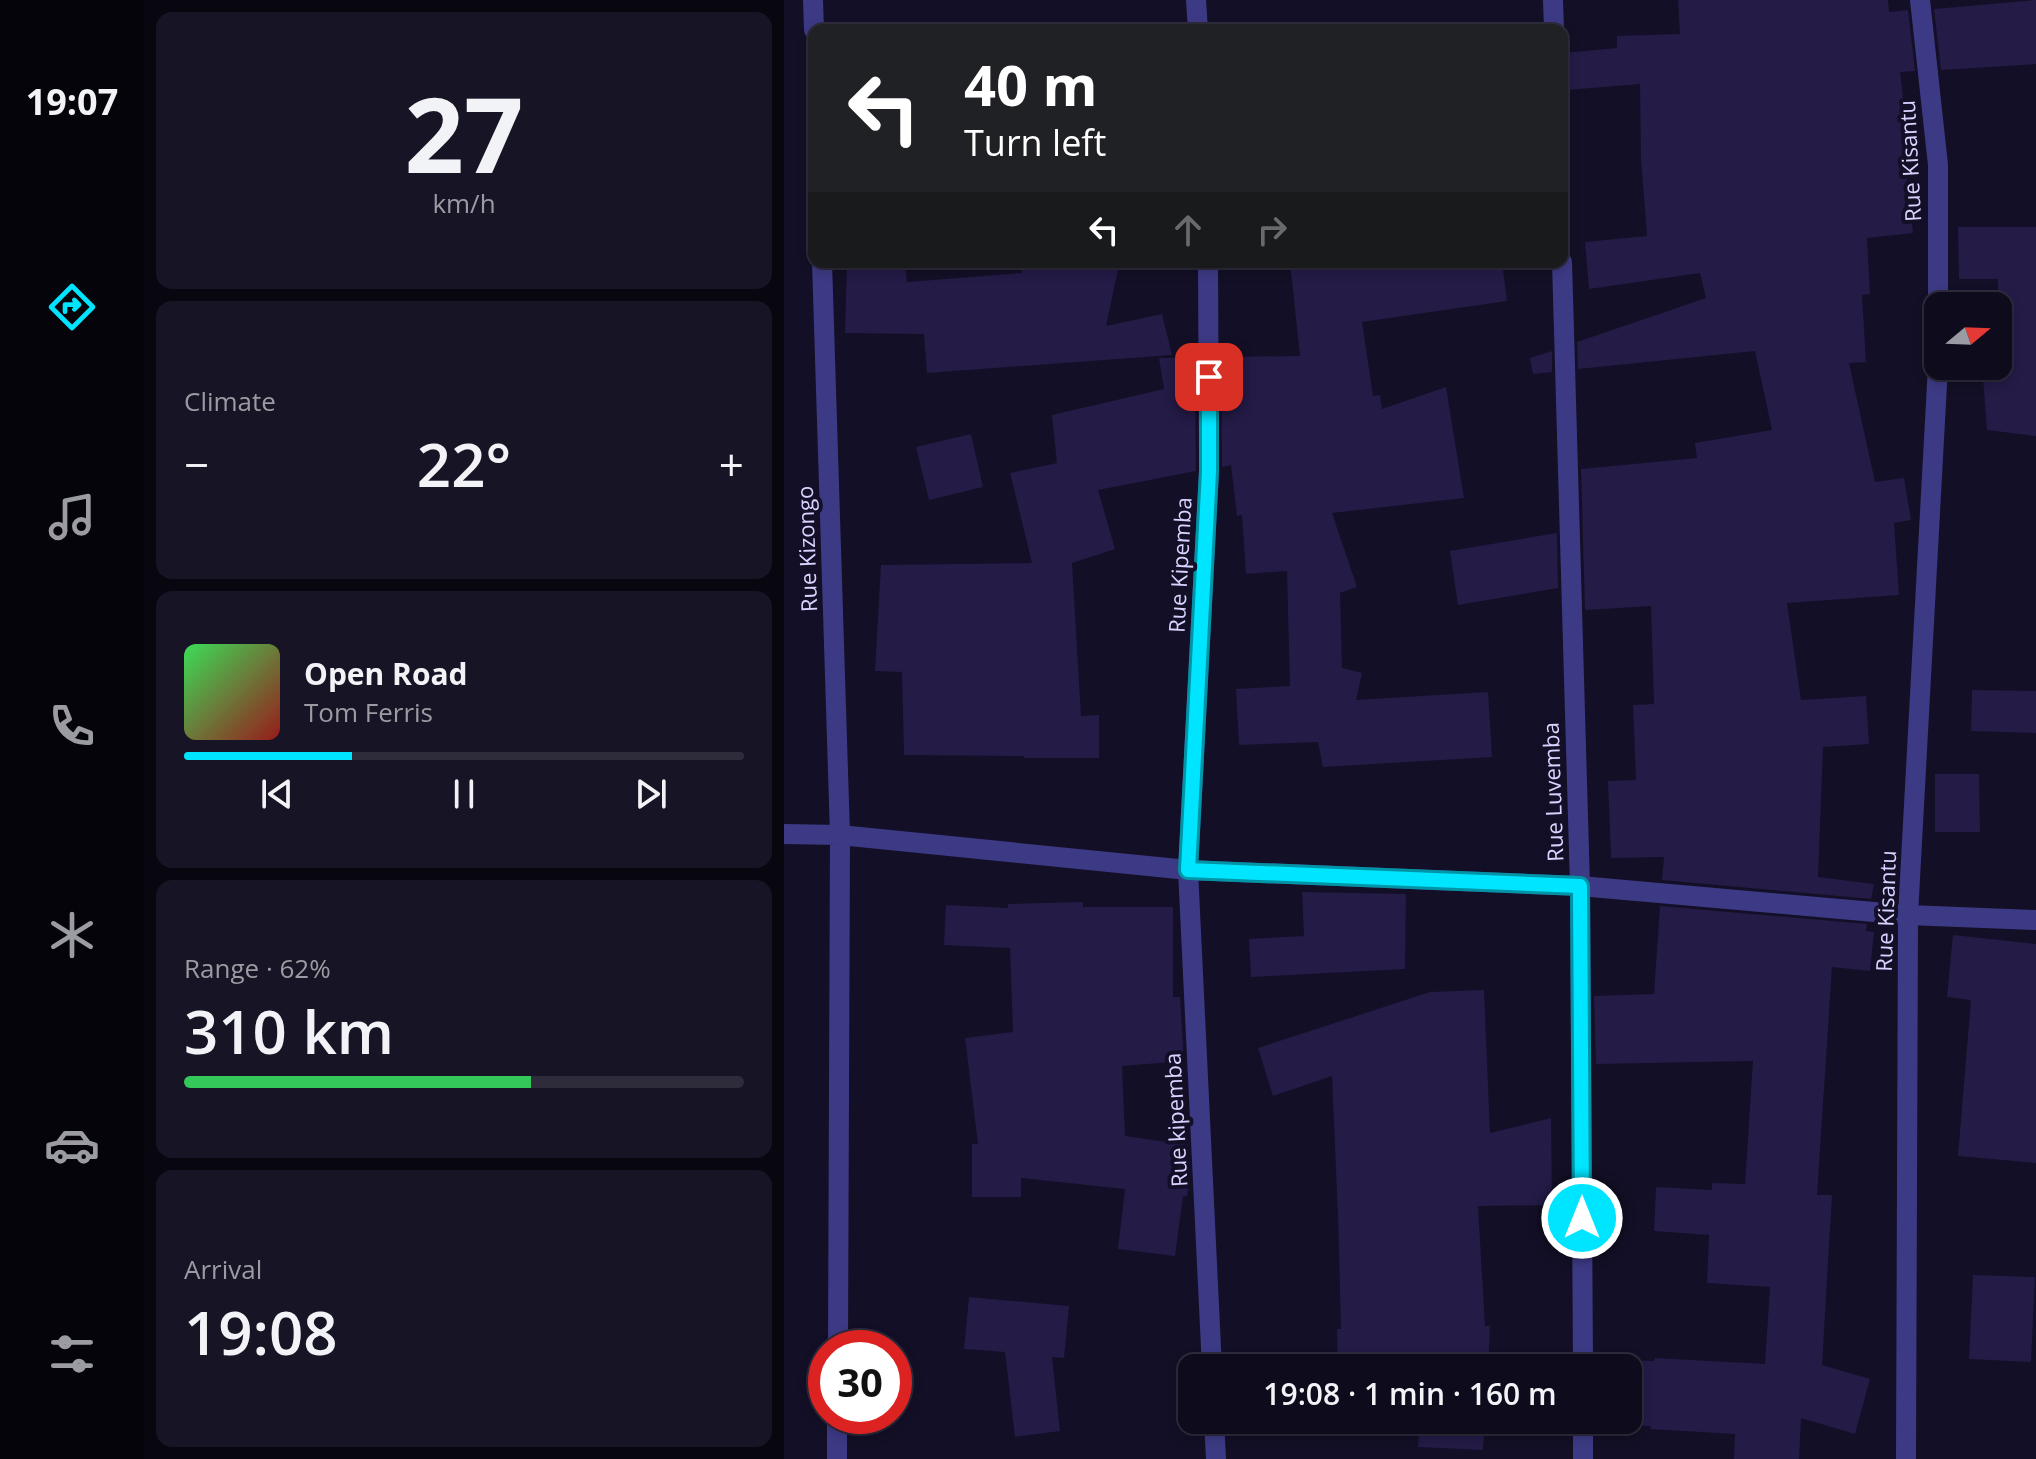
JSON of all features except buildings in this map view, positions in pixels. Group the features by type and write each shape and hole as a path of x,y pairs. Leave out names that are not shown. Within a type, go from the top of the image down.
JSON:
{"street":[{"path":"813,0 814,24"},
{"path":"1196,0 1198,24"},
{"path":"1553,0 1554,24"},
{"name":"Rue Kisantu","path":"1920,0 1938,165 1938,292"},
{"name":"Rue Kizongo","path":"822,268 840,835 838,1330"},
{"name":"Rue Kipemba","path":"1188,870 1209,471 1208,268"},
{"name":"Rue Luvemba","path":"1562,268 1580,886 1583,1354"},
{"name":"Rue Kisantu","path":"1906,1459 1908,915 1937,380"},
{"path":"784,834 840,835 1188,870 1580,886 1908,915 2036,920"},
{"name":"Rue kipemba","path":"1188,870 1211,1354"},
{"path":"837,1434 837,1459"},
{"path":"1215,1434 1216,1459"},
{"path":"1583,1434 1583,1459"}],"route":[{"path":"1209,377 1209,471 1188,870 1580,886 1582,1218"}]}
